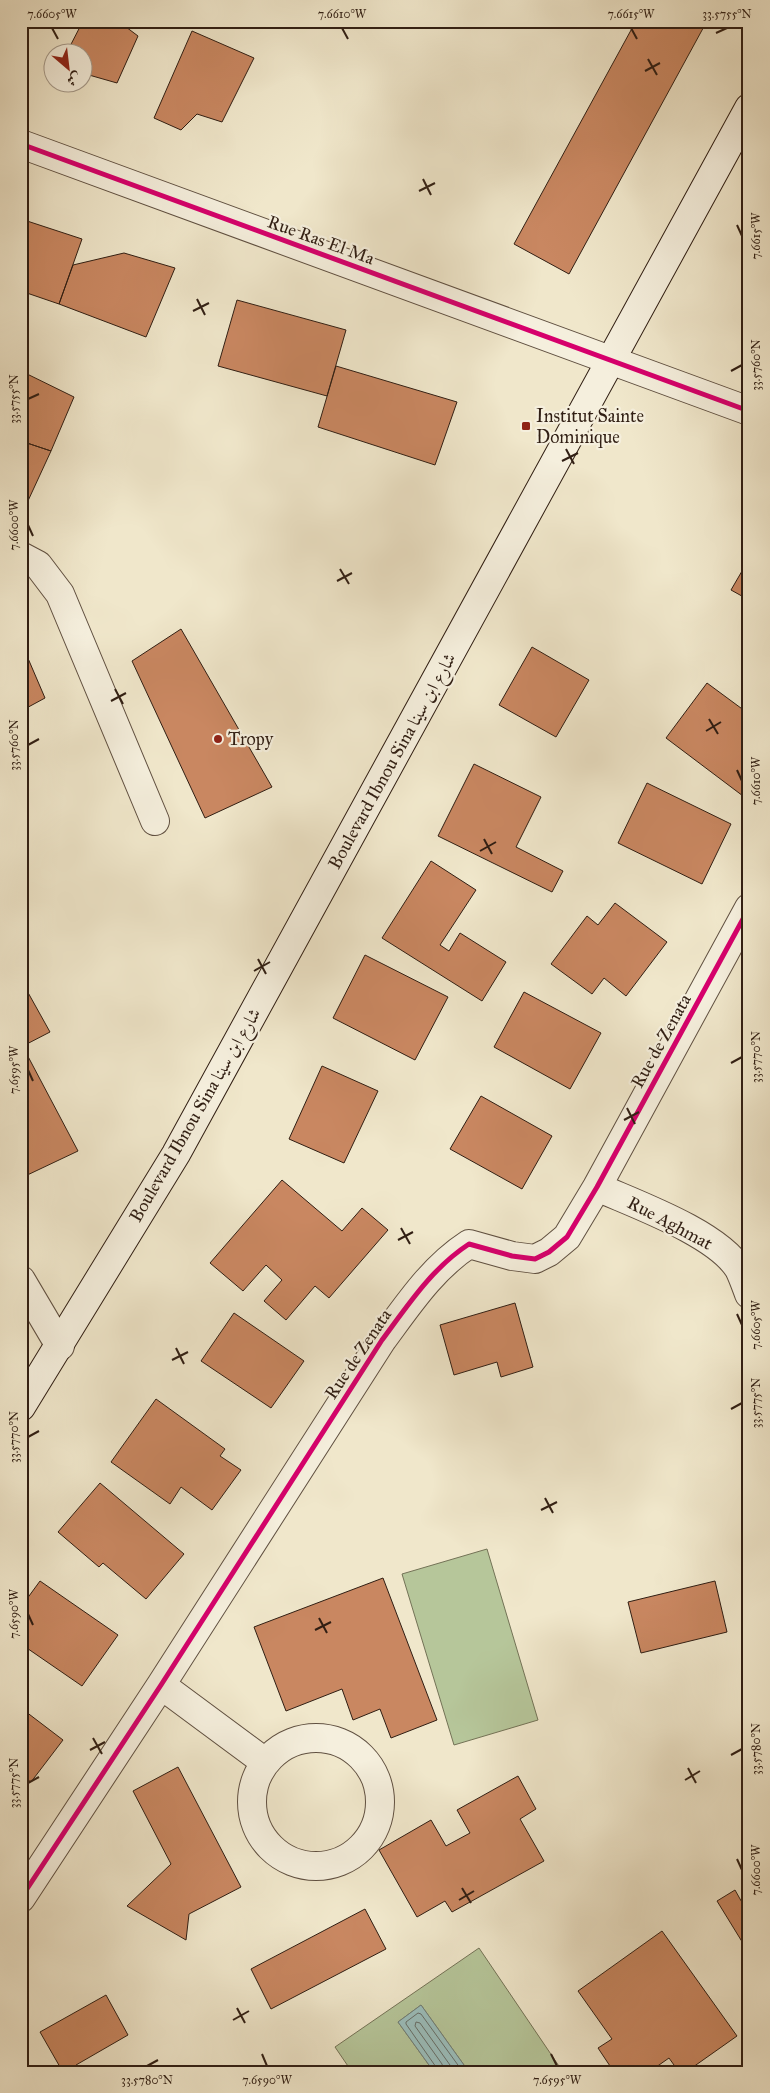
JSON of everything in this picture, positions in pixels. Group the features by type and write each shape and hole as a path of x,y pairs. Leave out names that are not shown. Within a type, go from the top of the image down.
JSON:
{"street":[{"name":"Boulevard Ibnou Sina شارع ابن سينا","path":"21,1407 176,1154 749,108"},
{"name":"Rue Ras El Ma","path":"21,144 611,362 749,411"},
{"path":"21,556 38,565 60,594 155,821"},
{"name":"Rue de Zenata","path":"21,1898 162,1686 382,1340 420,1289 450,1256 469,1244 512,1256 535,1258 549,1252 567,1237 597,1187 749,908"},
{"name":"Rue Aghmat","path":"597,1187 676,1222 704,1238 726,1254 738,1268 749,1294"},
{"path":"21,1280 60,1346"},
{"path":"162,1686 265,1762"},
{"path":"309,1738 340,1742 358,1753 374,1773 381,1797 375,1827 364,1845 337,1864 326,1866 304,1866 283,1858 274,1852 266,1844 255,1824 251,1803 255,1781 265,1762 285,1746 309,1738"}],"green space":[{"path":"487,1549 538,1720 454,1745 402,1574"},
{"path":"479,1948 563,2072 469,2072 421,2005 398,2022 434,2072 352,2072 335,2047"}],"water":[{"path":"421,2005 469,2072 434,2072 398,2022"}],"building":[{"path":"83,21 118,21 138,36 117,83 92,76 92,42 72,42"},
{"path":"636,21 707,21 569,274 514,244"},
{"path":"192,31 254,58 222,122 197,114 181,130 154,118"},
{"path":"21,219 82,239 59,304 21,291"},
{"path":"124,253 175,268 146,337 59,304 73,265"},
{"path":"237,300 346,330 327,396 218,366"},
{"path":"336,366 457,402 435,465 318,427"},
{"path":"21,371 74,397 51,451 21,441"},
{"path":"21,441 51,451 27,503 21,501"},
{"path":"749,559 749,600 731,590"},
{"path":"181,629 272,787 205,818 132,661"},
{"path":"21,642 45,698 21,711"},
{"path":"532,647 589,680 556,737 499,705"},
{"path":"707,683 749,714 749,789 743,796 666,738"},
{"path":"474,764 541,797 516,847 563,871 552,892 438,836"},
{"path":"647,783 731,824 702,884 618,843"},
{"path":"431,861 476,890 440,945 449,951 460,933 506,962 482,1001 382,938"},
{"path":"615,903 667,942 626,996 604,978 592,994 551,964 587,916 598,925"},
{"path":"365,955 448,997 415,1060 333,1018"},
{"path":"21,980 50,1032 21,1047"},
{"path":"524,992 601,1033 570,1089 494,1047"},
{"path":"21,1047 23,1047 78,1151 21,1178"},
{"path":"322,1066 378,1091 344,1163 289,1139"},
{"path":"481,1096 552,1136 522,1189 450,1149"},
{"path":"282,1180 342,1231 362,1208 388,1230 329,1298 315,1286 286,1320 264,1301 282,1280 266,1265 243,1291 210,1263"},
{"path":"515,1303 533,1367 501,1377 497,1362 454,1375 440,1325"},
{"path":"234,1313 304,1361 271,1408 201,1361"},
{"path":"156,1399 225,1449 220,1456 241,1470 212,1510 181,1487 170,1504 111,1462"},
{"path":"100,1483 184,1554 146,1599 103,1563 99,1567 58,1532"},
{"path":"383,1578 437,1720 391,1738 380,1709 353,1720 342,1689 286,1711 254,1627"},
{"path":"40,1581 118,1635 82,1686 21,1644 21,1607"},
{"path":"715,1581 727,1632 641,1653 628,1602"},
{"path":"21,1708 63,1740 31,1782 21,1775"},
{"path":"178,1767 241,1887 189,1914 186,1940 127,1906 171,1864 133,1791"},
{"path":"518,1776 536,1809 520,1819 544,1861 452,1912 445,1901 417,1917 379,1850 431,1820 446,1846 470,1833 457,1810"},
{"path":"735,1890 744,1906 749,1904 749,1953 717,1901"},
{"path":"365,1909 386,1949 271,2009 251,1969"},
{"path":"662,1931 737,2036 686,2072 679,2072 669,2058 649,2072 614,2072 598,2048 612,2039 578,1991"},
{"path":"106,1995 128,2035 76,2065 80,2072 52,2072 60,2067 40,2032"}],"cycle path":[{"path":"21,144 749,411"},
{"path":"21,1898 161,1685 382,1340 421,1288 443,1264 469,1244 512,1256 535,1259 549,1252 567,1237 597,1187 749,908"}],"place":[{"name":"Institut Sainte Dominique","path":"526,426"},
{"name":"Tropy","path":"218,739"}]}
